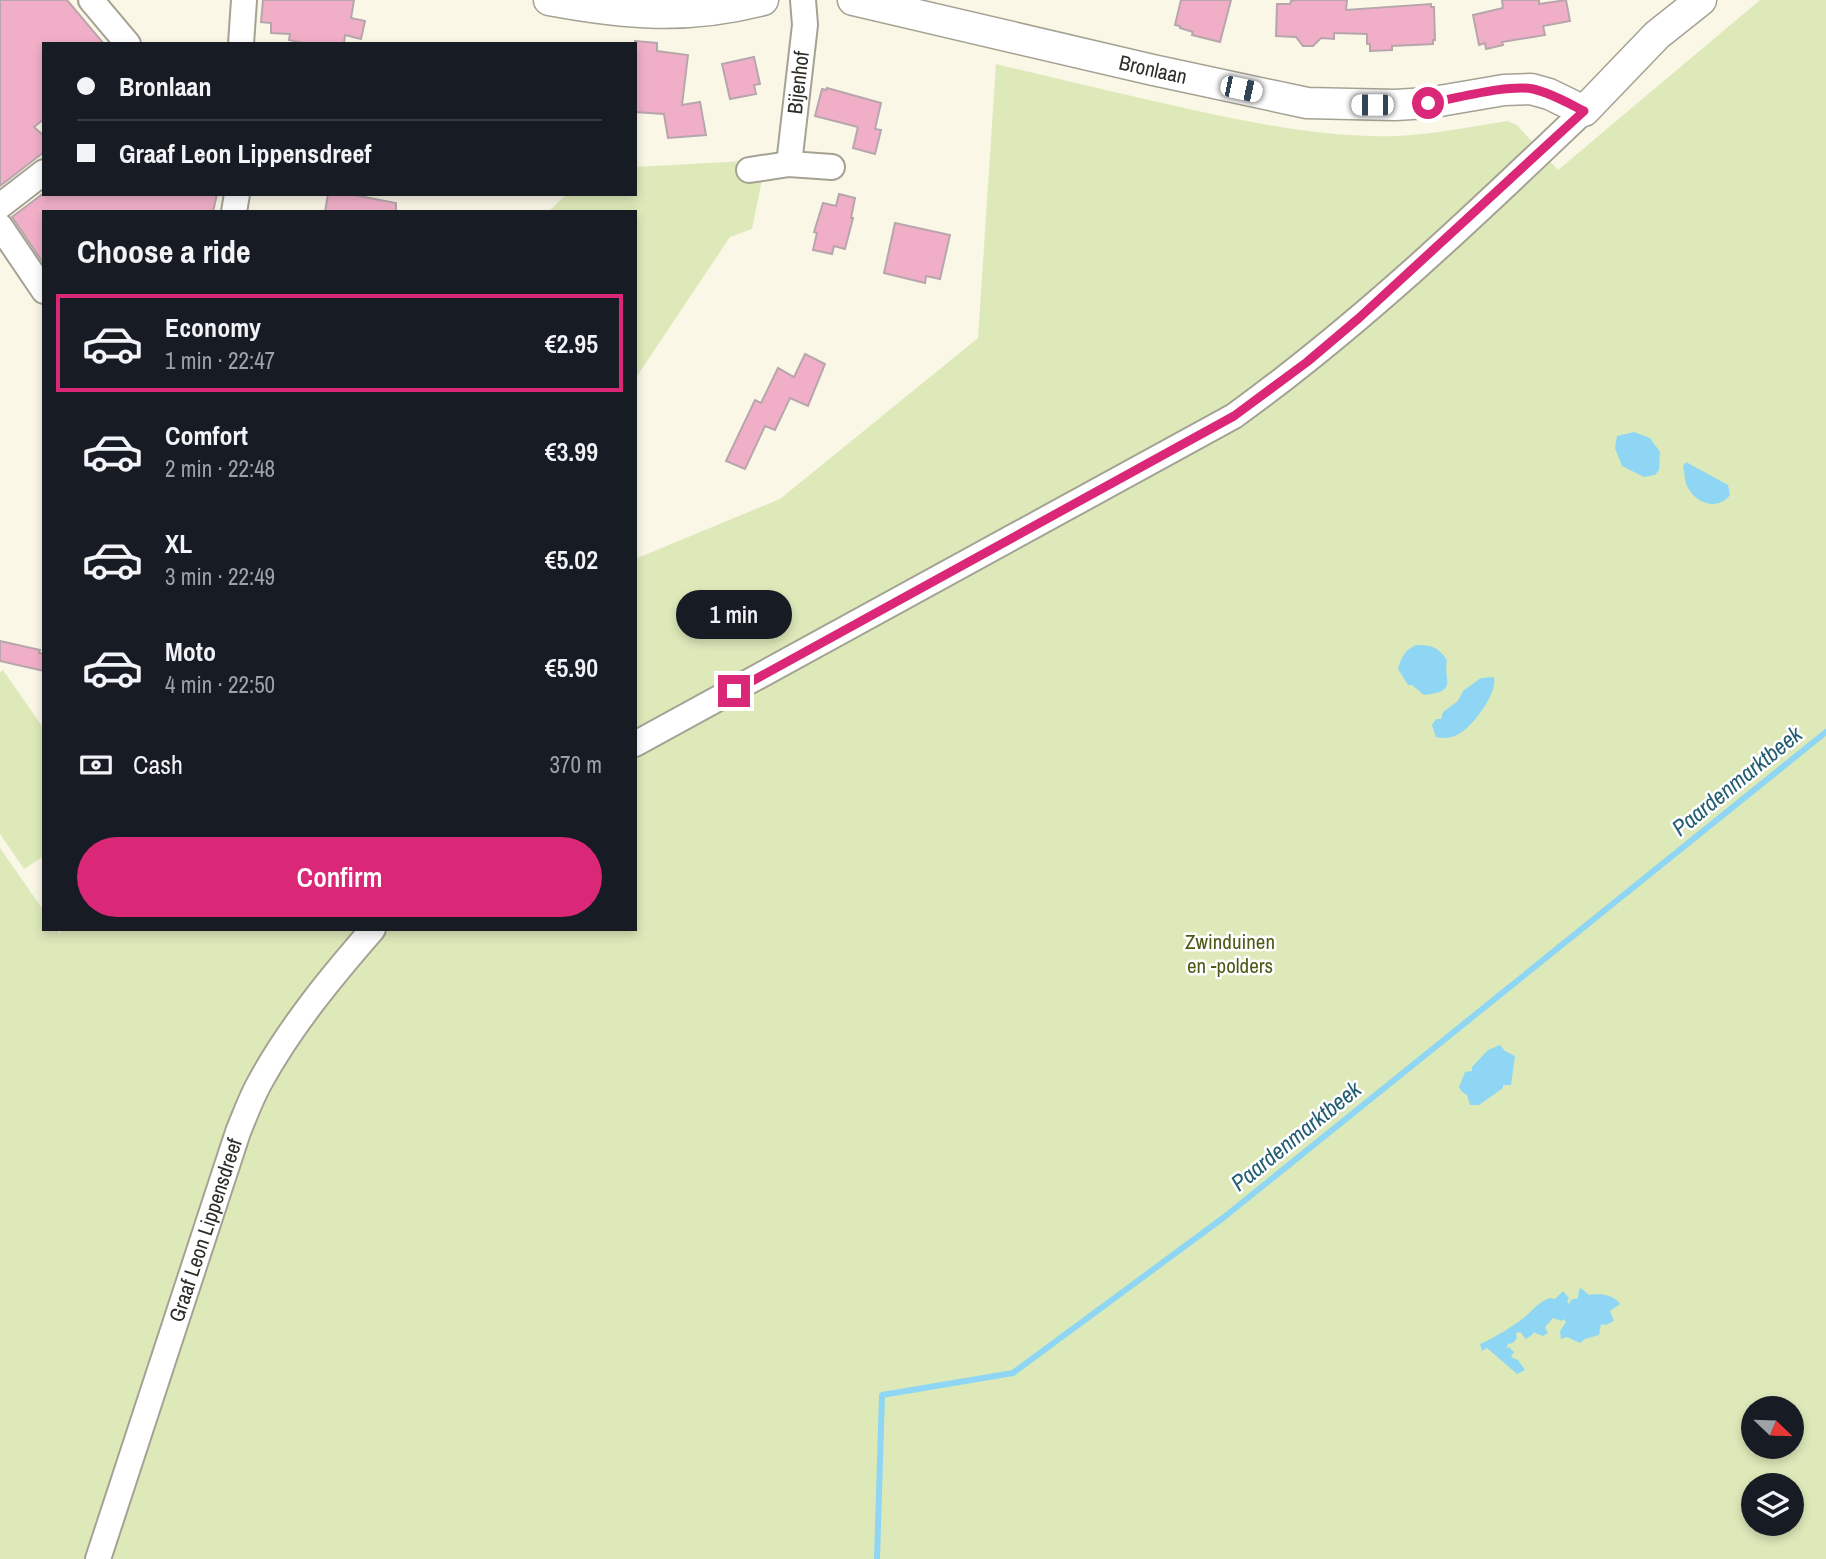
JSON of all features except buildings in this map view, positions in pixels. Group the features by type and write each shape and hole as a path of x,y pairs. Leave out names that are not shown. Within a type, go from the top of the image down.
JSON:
{"street":[{"path":"90,0 126,42"},
{"path":"241,42 244,0"},
{"path":"548,0 608,11 652,6 697,13 763,0"},
{"name":"Bijenhof","path":"789,164 805,24 803,0"},
{"name":"Bronlaan","path":"853,0 1307,103 1428,103 1504,90 1531,89 1549,94 1584,111"},
{"path":"637,743 1234,416 1307,362 1359,318 1584,111 1657,35 1701,0"},
{"path":"749,170 789,164 832,167"},
{"path":"0,206 42,174"},
{"path":"0,226 42,288"},
{"name":"Graaf Leon Lippensdreef","path":"98,1559 239,1132 259,1083 290,1034 371,931"}],"green space":[{"name":"Zwinduinen en -polders","path":"1760,0 1826,0 1826,1559 0,1559 0,848 42,908 42,931 58,931 60,934 61,931 637,931 637,558 780,499 978,338 996,64 1222,116 1321,133 1397,136 1507,121 1517,125 1558,170"},
{"path":"766,160 752,229 730,237 637,376 637,210 550,210 565,196 637,196 637,167"},
{"path":"3,670 42,726 42,857 24,869 0,834 0,672"}],"water":[{"path":"1634,432 1650,438 1660,452 1659,470 1655,475 1644,477 1622,466 1615,448 1617,436"},
{"path":"1686,462 1728,485 1730,495 1714,504 1697,498 1686,483 1683,466"},
{"path":"1416,645 1434,648 1447,660 1447,684 1442,691 1424,695 1412,685 1408,685 1398,669 1404,654"},
{"path":"1494,677 1493,691 1473,722 1456,736 1436,737 1432,725 1458,701 1463,691 1481,678"},
{"path":"1500,1045 1515,1056 1511,1085 1503,1085 1503,1088 1479,1105 1470,1105 1467,1095 1459,1087 1465,1072 1472,1071 1472,1067 1488,1050"},
{"path":"1581,1288 1589,1295 1610,1296 1620,1304 1610,1311 1614,1321 1601,1324 1599,1335 1580,1343 1567,1337 1561,1339 1560,1331 1566,1322 1564,1319 1562,1321 1553,1318 1545,1327 1548,1333 1543,1336 1533,1332 1526,1339 1520,1332 1516,1333 1517,1338 1508,1344 1506,1349 1509,1347 1514,1352 1511,1357 1518,1360 1525,1370 1517,1374 1487,1348 1482,1351 1480,1344 1517,1323 1542,1302 1549,1298 1555,1299 1563,1291 1569,1298 1569,1304 1571,1300 1578,1298"}],"waterway":[{"name":"Paardenmarktbeek","path":"877,1559 882,1395 1013,1373 1223,1218 1826,732"}],"route":[{"path":"734,691 1234,416 1307,362 1359,318 1584,111 1549,94 1531,89 1504,90 1428,103"}]}
